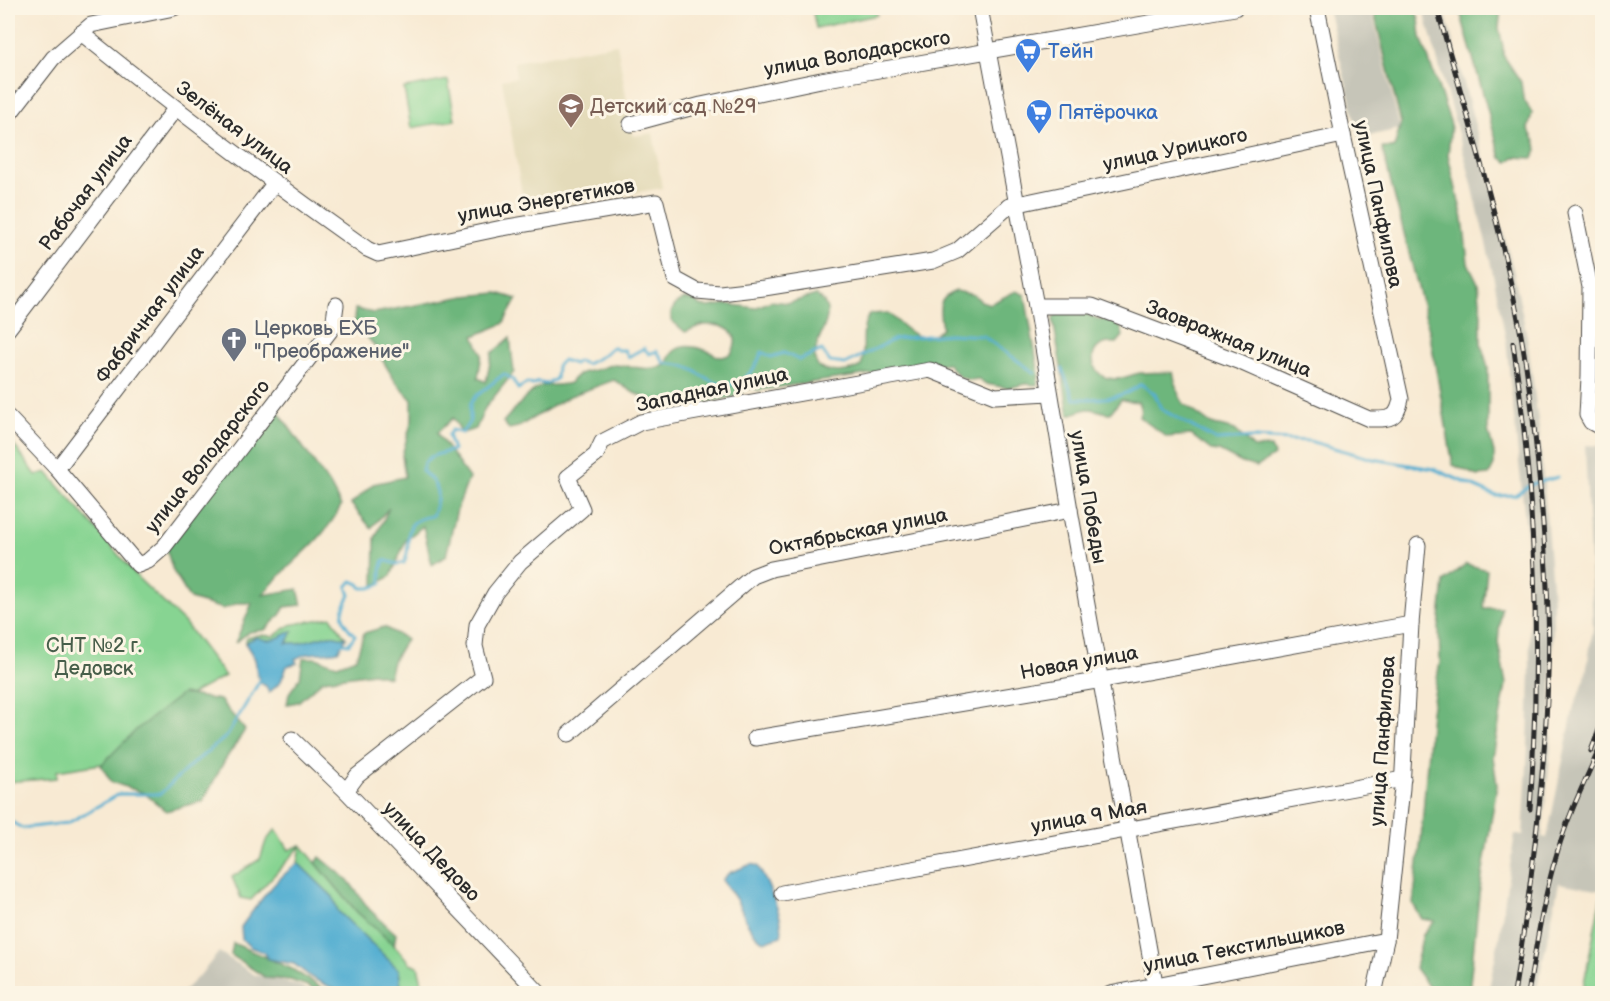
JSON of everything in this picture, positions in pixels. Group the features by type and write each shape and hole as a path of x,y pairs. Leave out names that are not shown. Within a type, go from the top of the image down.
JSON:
{"street":[{"path":"8,116 53,58 91,25 101,21 174,8"},
{"name":"улица Победы","path":"980,8 1036,306 1070,510 1156,989"},
{"name":"улица Володарского","path":"631,124 761,92 1235,8"},
{"name":"улица Панфилова","path":"1317,8 1342,135 1401,399 1399,408"},
{"name":"Зелёная улица","path":"81,33 175,109 274,184 367,249"},
{"name":"Рабочая улица","path":"8,329 175,109"},
{"name":"улица Урицкого","path":"1016,204 1342,135"},
{"name":"Фабричная улица","path":"57,469 274,184"},
{"name":"улица Энергетиков","path":"367,249 378,254 502,228 656,202 675,279 697,291 720,293 933,261 957,251 1009,206 1016,204"},
{"path":"1575,213 1590,287 1590,377 1587,415 1597,425"},
{"name":"улица Володарского","path":"57,469 138,565 148,561 164,547 333,327 336,305"},
{"name":"Заовражная улица","path":"1036,306 1092,306 1240,362 1369,419 1386,419 1395,416 1399,408"},
{"name":"Западная улица","path":"346,790 357,776 483,676 475,646 477,625 495,593 520,562 582,509 568,477 596,455 602,442 641,422 930,370 995,396 1050,393"},
{"path":"8,417 57,469"},
{"name":"Октябрьская улица","path":"568,734 753,576 771,569 1070,510"},
{"name":"улица Панфилова","path":"1374,993 1386,940 1402,779 1418,545"},
{"name":"Новая улица","path":"755,738 1102,680 1411,624"},
{"name":"улица Дедово","path":"292,740 346,790 540,993"},
{"name":"улица 9 Мая","path":"782,893 1402,779"},
{"name":"улица Текстильщиков","path":"1110,993 1156,989 1386,940"}],"shaded area":[{"path":"1328,8 1371,8 1400,129 1359,138"},
{"path":"1423,8 1444,8 1513,269 1527,337 1539,428 1553,599 1551,746 1542,837 1547,838 1574,706 1585,679 1593,629 1585,445 1602,446 1602,891 1559,883 1536,993 1488,993 1515,834 1523,835 1530,668 1526,529 1506,340 1492,269 1471,180"},
{"name":"Детский сад №29","path":"617,44 633,136 653,133 662,188 525,211 502,80 516,78 514,62"},
{"path":"219,952 255,975 301,986 312,993 181,993"}],"green space":[{"path":"812,8 875,8 877,15 816,28"},
{"path":"1373,8 1414,8 1419,19 1421,37 1451,124 1448,155 1463,219 1468,263 1478,283 1481,344 1488,367 1488,430 1494,453 1494,465 1489,475 1477,476 1453,465 1429,330 1382,148 1394,148 1401,123"},
{"path":"1459,8 1501,8 1499,28 1503,55 1521,82 1523,98 1532,113 1528,129 1536,143 1537,151 1533,158 1514,157 1508,162 1501,158"},
{"path":"448,80 455,120 411,128 404,88"},
{"path":"956,291 974,295 990,304 1016,291 1025,295 1039,375 1037,385 1026,384 1008,388 986,384 979,379 970,380 960,377 947,363 759,390 750,388 733,397 655,411 647,405 643,396 614,380 570,396 518,427 509,429 503,422 533,391 545,385 570,383 584,372 613,365 647,369 660,367 666,365 673,353 682,347 701,349 721,357 731,354 735,340 730,331 725,328 704,325 685,332 671,320 671,312 676,304 684,299 693,300 708,307 727,304 755,308 771,301 789,303 816,295 824,302 827,317 818,341 815,360 818,367 840,372 861,366 864,326 870,314 888,313 907,330 920,337 927,337 942,328 940,305 945,297"},
{"path":"497,293 517,299 503,324 474,336 482,354 478,378 486,382 492,353 510,338 514,372 485,408 476,429 462,433 453,418 437,433 469,478 457,509 446,556 432,565 423,526 406,540 391,576 374,586 375,538 389,508 371,528 351,504 373,484 405,477 402,455 412,420 412,400 395,381 373,344 354,321 355,309 374,313 465,296"},
{"path":"1058,312 1082,312 1098,319 1115,322 1121,328 1123,336 1117,343 1106,343 1095,352 1094,364 1102,375 1117,379 1140,373 1173,372 1179,396 1184,404 1211,424 1235,430 1254,448 1271,447 1274,456 1257,467 1242,463 1219,451 1211,450 1191,435 1167,437 1139,417 1141,410 1138,402 1121,400 1110,413 1089,409 1069,415 1053,319"},
{"path":"275,407 331,487 341,506 324,532 263,595 298,589 302,605 285,607 265,630 249,632 235,643 252,603 238,603 223,609 190,599 173,571 165,545"},
{"name":"СНТ №2 г. Дедовск","path":"8,437 36,475 47,472 141,581 184,622 225,676 163,710 114,762 57,771 57,778 8,782"},
{"path":"1466,564 1487,570 1483,608 1501,608 1498,642 1506,684 1493,757 1497,785 1479,895 1469,993 1433,993 1415,968 1423,934 1435,921 1422,919 1413,904 1421,839 1431,711 1440,662 1439,628 1444,582"},
{"path":"331,617 346,638 329,635 299,643 284,643 288,632 276,639 265,640 256,637 245,643 247,638 257,635 274,636 290,625"},
{"path":"384,627 406,639 393,661 389,677 373,673 323,680 298,702 287,704 289,693 300,678 303,658 316,658 337,665 356,658 364,633"},
{"path":"182,694 220,700 245,730 225,760 203,801 166,811 144,793 111,782 101,765 137,729"},
{"path":"276,829 289,850 301,845 357,912 394,945 410,963 418,966 423,987 422,993 397,993 401,987 399,970 338,911 333,897 298,863 301,846 251,900 241,898 232,877 260,859 266,841"},
{"path":"320,857 348,880 369,909 396,934 394,945 357,912 316,863"},
{"path":"1602,892 1602,993 1582,993"},
{"path":"233,943 292,969 323,989 336,993 321,993 290,980 266,978 231,955"}],"water":[{"path":"293,631 286,643 299,643 329,635 346,638 338,651 300,656 295,659 297,663 287,666 281,681 269,693 257,675 255,659 245,643 256,637 267,640 275,639"},
{"path":"298,863 333,897 338,911 399,970 401,987 397,993 342,993 312,978 294,964 268,959 263,952 250,947 242,939 241,927 254,909 274,885"},
{"path":"752,864 758,866 781,921 781,936 764,942 750,928 737,901 722,880 729,873"}],"waterway":[{"path":"340,643 349,644 355,635 346,625 343,616 344,606 350,595 347,587 352,581 362,588 381,584 384,560 397,564 404,563 410,527 414,522 432,516 437,502 437,490 422,471 423,465 429,458 453,450 448,435 452,430 462,433 470,421 470,404 475,397 504,374 513,380 518,389 527,383 546,384 556,379 557,366 563,360 574,364 578,361 586,364 602,356 612,347 625,350 628,357 644,348 649,354 657,351 664,363 693,369 708,379 726,384 734,383 748,375 762,352 771,357 784,353 799,360 822,350 830,362 845,364 895,339 950,334 983,336 1035,373"},
{"path":"1062,369 1074,399 1118,396 1141,384 1155,394 1161,409 1216,440 1253,438 1309,441 1373,459 1434,469 1496,496 1515,495 1532,484 1558,477"},
{"path":"8,820 22,828 68,823 119,794 160,794 227,736 262,677"}],"railway":[{"path":"1437,8 1481,165 1511,284 1528,377 1542,511 1549,657 1544,754 1536,834 1514,994"},
{"path":"1513,343 1527,459 1534,576 1536,634 1530,809"},
{"path":"1591,751 1602,722"},
{"path":"1528,994 1544,905 1561,839 1602,743"}],"place":[{"name":"Тейн","path":"1028,74"},
{"name":"Детский сад №29","path":"571,129"},
{"name":"Пятёрочка","path":"1039,135"},
{"name":"Церковь ЕХБ \"Преображение\"","path":"234,363"}]}
